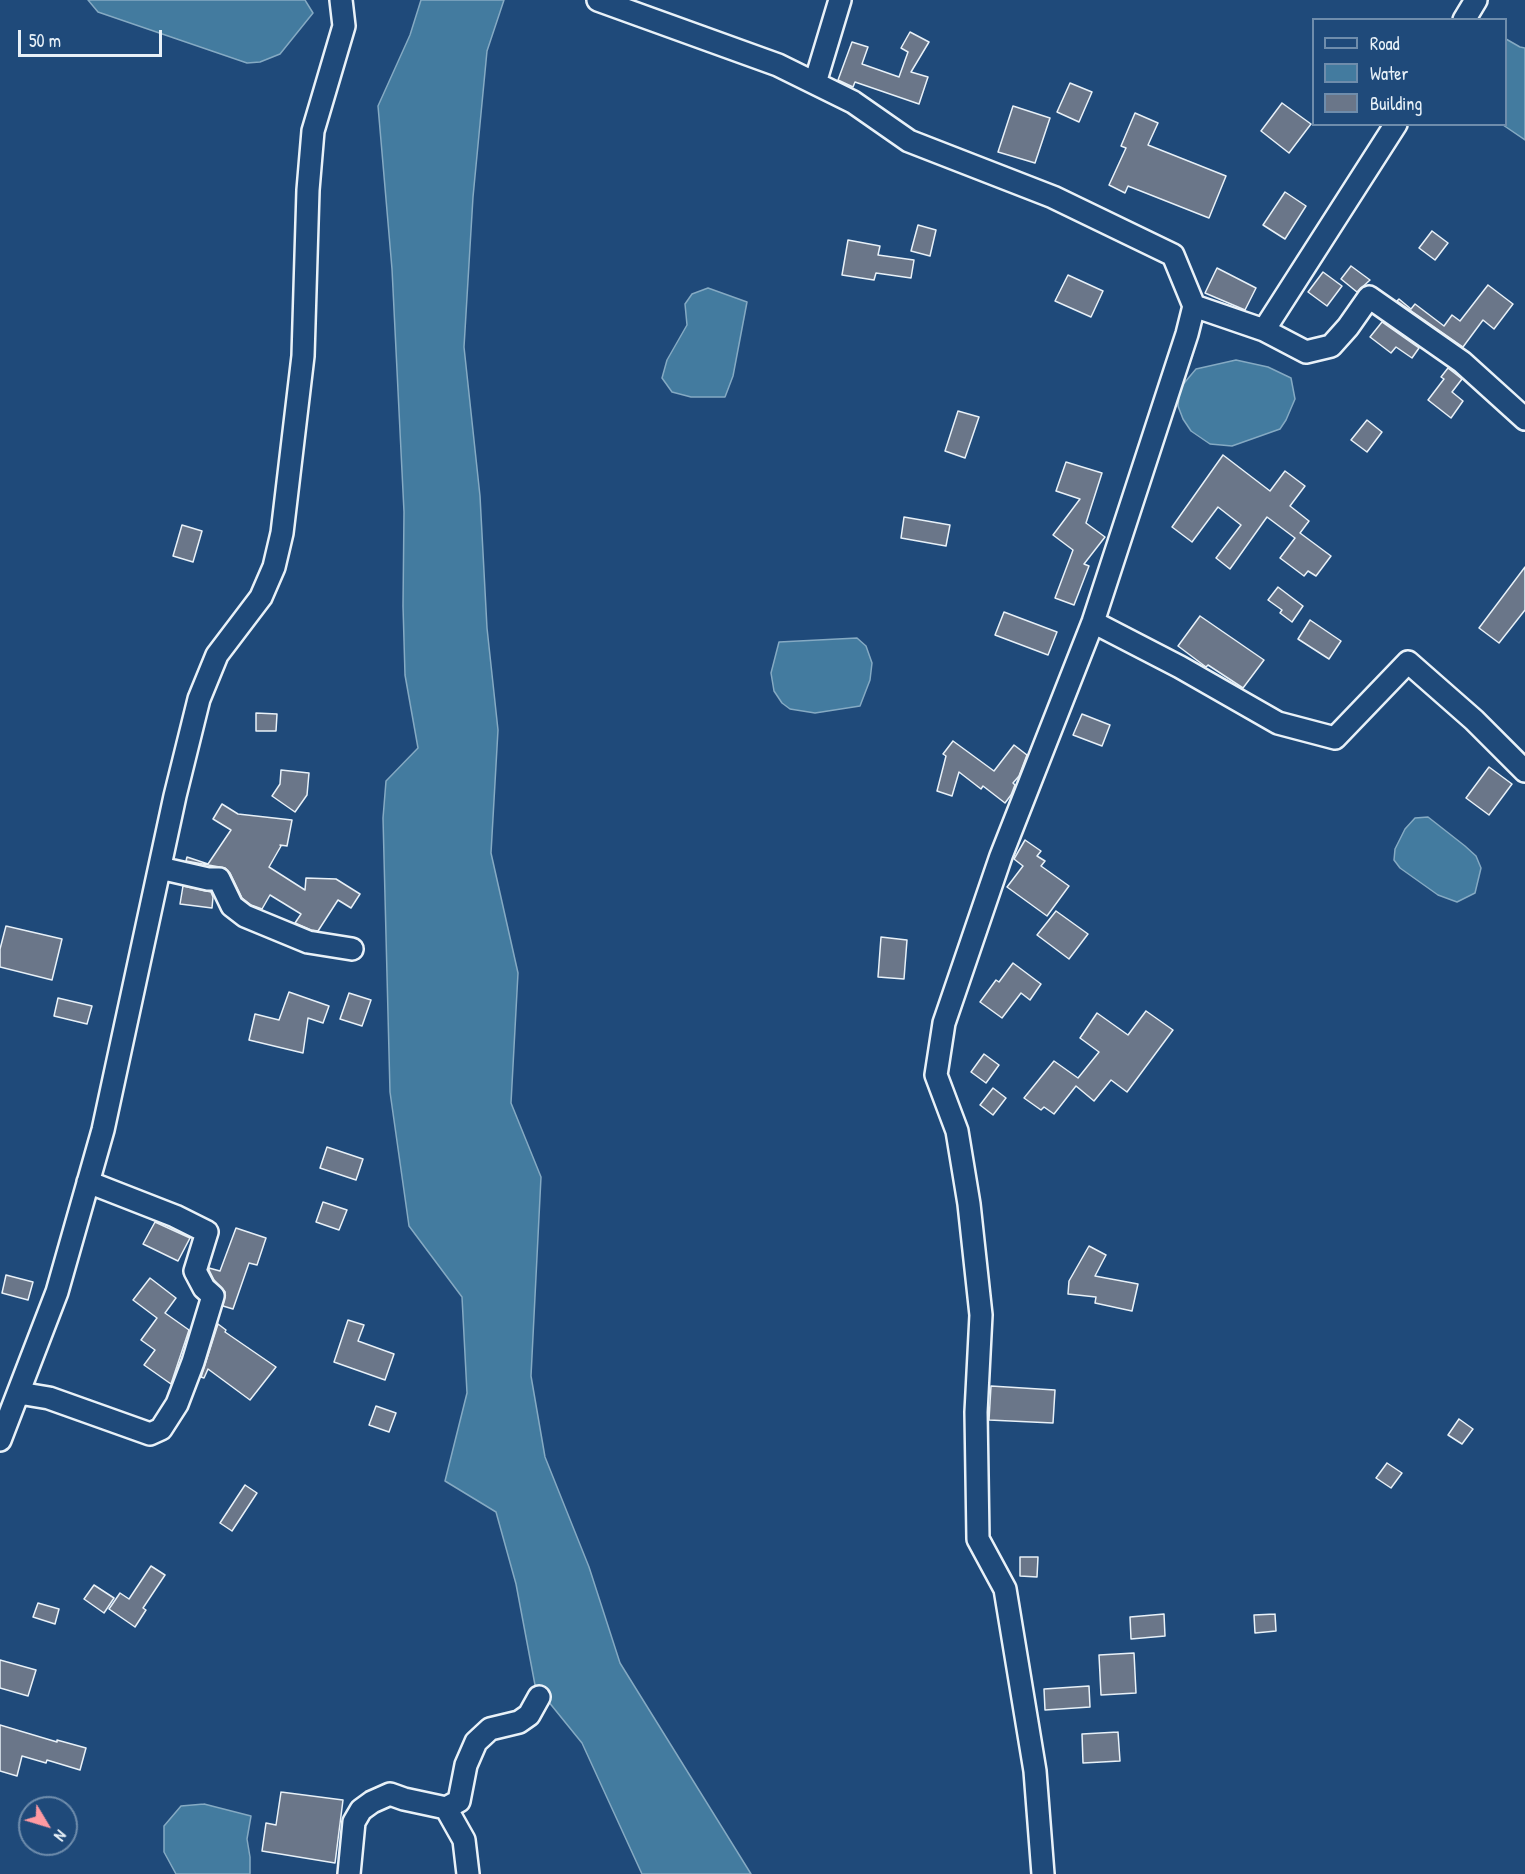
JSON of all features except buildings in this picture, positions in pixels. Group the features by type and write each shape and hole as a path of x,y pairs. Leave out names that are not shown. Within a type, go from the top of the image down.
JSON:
{"street":[{"path":"0,1440 57,1293 104,1130 160,867 199,699 217,655 261,597 274,567 282,533 303,356 308,190 313,131 344,26 341,0"},
{"path":"598,0 778,65 853,102 909,141 1053,197 1173,255 1194,306 1187,334 1092,622 998,867 944,1023 936,1075 957,1131 969,1204 981,1315 976,1412 978,1539 1005,1590 1035,1771 1043,1874"},
{"path":"815,83 840,0"},
{"path":"1465,18 1476,0"},
{"path":"1264,330 1394,126"},
{"path":"1194,306 1264,330 1306,352 1331,346 1369,297 1462,362 1525,419"},
{"path":"1092,622 1180,667 1278,723 1335,738 1408,662 1474,720 1525,771"},
{"path":"160,867 208,879 219,879 232,906 244,916 308,942 352,949"},
{"path":"19,1393 49,1398 150,1434 161,1429 177,1404 193,1362 213,1296 204,1288 195,1271 207,1232 175,1216 88,1182"},
{"path":"349,1874 354,1822 361,1810 390,1794 446,1808 459,1801 466,1766 476,1742 490,1729 519,1722 530,1715 539,1697"},
{"path":"446,1808 464,1840 468,1874"}],"water":[{"path":"88,0 305,0 313,13 280,54 260,62 247,63 98,12"},
{"path":"421,0 504,0 487,51 473,197 464,347 480,496 487,628 498,730 491,853 518,973 511,1103 541,1177 531,1376 545,1457 589,1567 620,1663 751,1874 642,1874 582,1743 535,1685 516,1584 496,1512 445,1481 467,1393 462,1297 409,1226 390,1092 383,818 386,781 418,748 405,675 404,512 392,269 378,106 410,35"},
{"path":"1507,40 1525,48 1525,140 1504,126 1507,126"},
{"path":"708,288 747,302 733,376 725,397 691,397 672,392 662,378 667,360 687,325 685,304 692,294"},
{"path":"1236,360 1268,367 1291,378 1295,399 1280,429 1232,446 1210,444 1191,431 1183,419 1178,406 1180,388 1196,369"},
{"path":"857,638 866,646 872,663 870,680 860,706 815,713 790,709 782,703 774,691 771,673 779,642"},
{"path":"1428,817 1476,856 1481,868 1475,893 1457,902 1438,895 1400,868 1394,860 1395,849 1405,829 1415,818"},
{"path":"204,1804 251,1816 247,1839 250,1874 176,1874 164,1852 164,1826 181,1806"}]}
